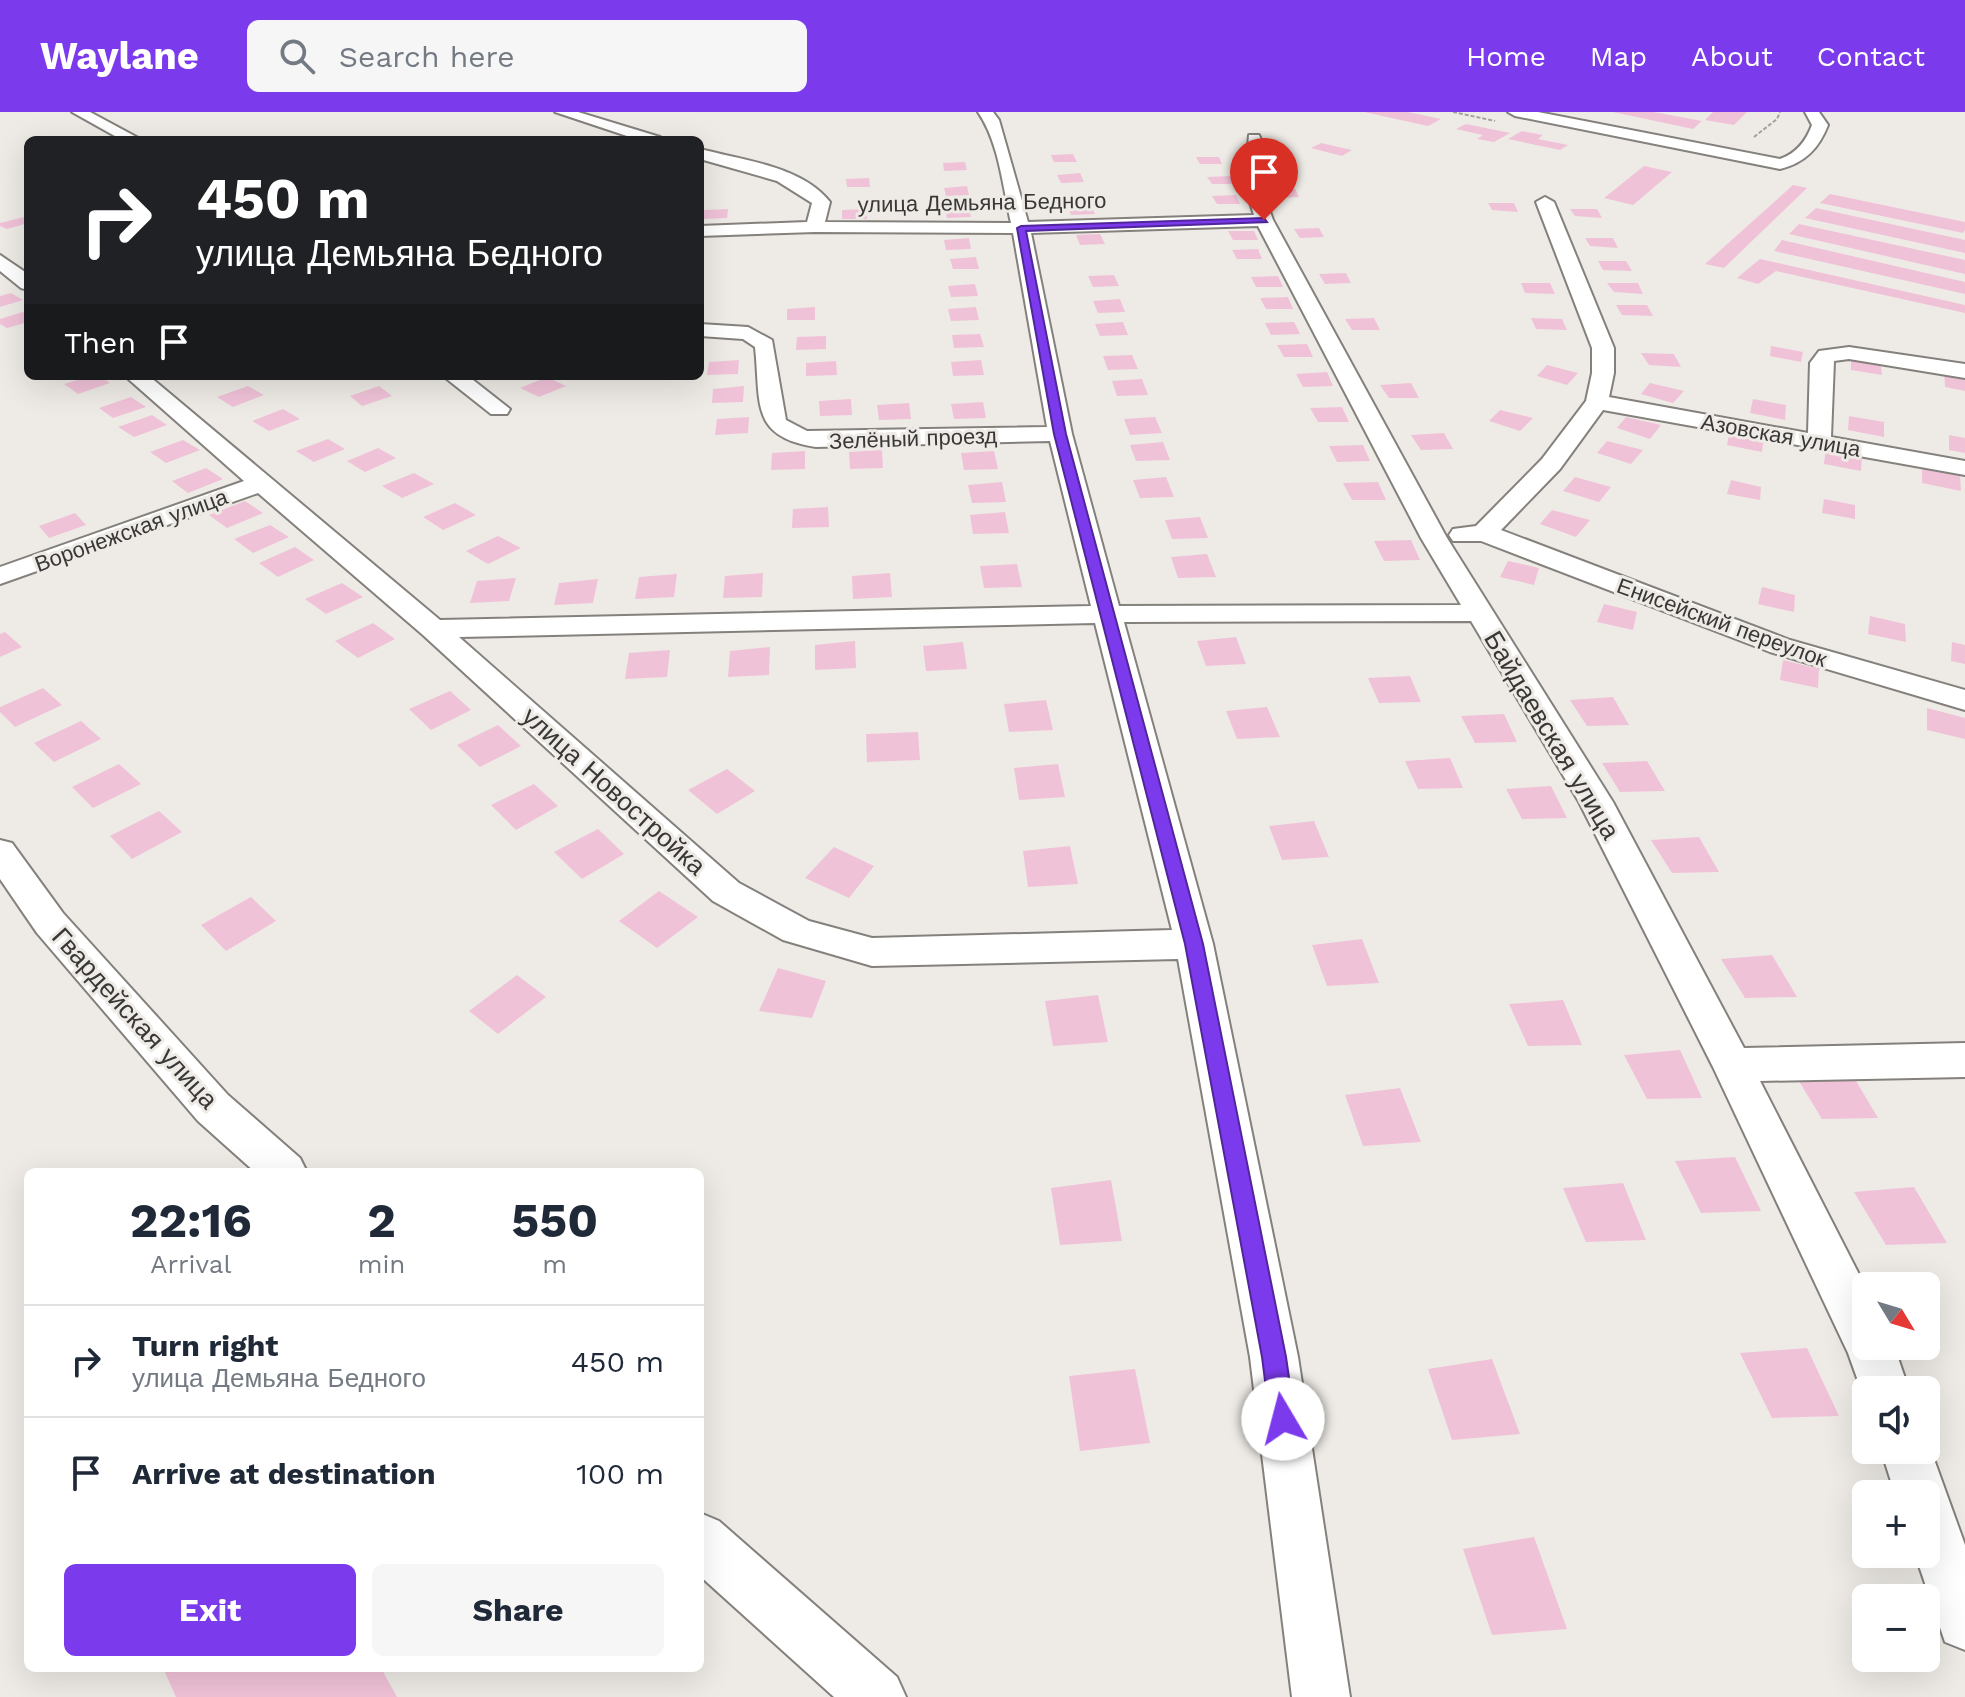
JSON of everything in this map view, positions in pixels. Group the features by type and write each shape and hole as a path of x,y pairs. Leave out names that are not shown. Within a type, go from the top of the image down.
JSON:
{"street":[{"path":"79,112 126,136"},
{"path":"562,112 642,136"},
{"path":"985,112 999,144 1021,228 1060,434 1194,944 1274,1357 1321,1697"},
{"path":"1509,117 1785,164 1815,141 1820,125 1812,112"},
{"name":"Байдаевская улица","path":"1254,138 1256,147 1245,163 1264,220 1434,538 1596,802 1732,1065 1852,1309"},
{"path":"704,155 814,191 821,202 815,227"},
{"path":"1434,538 1484,533 1551,464 1597,402 1603,373 1603,348 1545,202"},
{"name":"улица Демьяна Бедного","path":"704,231 815,227 1021,228 1264,220"},
{"path":"0,261 24,279"},
{"path":"0,287 24,281"},
{"name":"Зелёный проезд","path":"704,330 748,333 765,344 775,421 781,429 803,438 1060,434"},
{"path":"1819,442 1821,363 1827,356 1849,353 1965,371"},
{"name":"улица Новостройка","path":"141,380 433,629 726,892 757,912 793,931 828,944 872,952 1194,944"},
{"path":"459,380 499,409"},
{"name":"Азовская улица","path":"1597,402 1965,468"},
{"name":"Воронежская улица","path":"0,576 262,483"},
{"name":"Енисейский переулок","path":"1484,533 1780,646 1965,700"},
{"path":"433,629 1109,614 1479,613"},
{"name":"Гвардейская улица","path":"0,852 50,923 213,1108 280,1168"},
{"path":"1732,1065 1965,1060"},
{"path":"704,1544 877,1697"},
{"path":"1940,1550 1965,1622"}],"path":[{"path":"1453,112 1509,117"}],"building":[{"path":"1364,112 1408,112 1441,119 1428,126"},
{"path":"1613,112 1654,112 1702,121 1693,129"},
{"path":"1713,112 1747,112 1734,125 1705,120"},
{"path":"1466,124 1510,133 1494,142 1477,139 1483,135 1456,129"},
{"path":"1522,131 1543,135 1538,139 1568,145 1560,150 1508,139"},
{"path":"1321,143 1352,150 1342,156 1311,148"},
{"path":"1073,154 1077,162 1054,162 1051,155"},
{"path":"1196,157 1219,157 1222,164 1200,164"},
{"path":"965,162 967,170 944,171 943,163"},
{"path":"1258,165 1281,165 1285,172 1262,173"},
{"path":"1644,166 1672,172 1633,205 1604,198"},
{"path":"1080,173 1084,182 1061,183 1057,175"},
{"path":"1231,176 1234,184 1212,184 1207,177"},
{"path":"869,178 870,187 847,187 846,179"},
{"path":"1793,185 1807,188 1724,268 1705,264"},
{"path":"967,186 969,195 946,196 944,188"},
{"path":"1295,189 1299,197 1276,198 1271,190"},
{"path":"1830,194 1965,222 1965,230 1963,233 1820,203"},
{"path":"1236,195 1240,204 1217,204 1212,196"},
{"path":"1488,203 1514,203 1518,212 1492,210"},
{"path":"1090,204 1095,214 1071,215 1067,206"},
{"path":"969,208 971,217 947,218 945,209"},
{"path":"1816,208 1965,240 1965,253 1805,218"},
{"path":"728,209 727,218 704,219 704,210"},
{"path":"866,209 867,219 842,219 842,210"},
{"path":"1570,209 1597,209 1602,218 1575,216"},
{"path":"24,217 24,224 7,229 0,223"},
{"path":"1799,224 1965,260 1965,274 1789,234"},
{"path":"1319,228 1324,237 1300,238 1294,229"},
{"path":"1228,231 1254,231 1258,240 1233,240"},
{"path":"1100,234 1105,244 1080,245 1076,235"},
{"path":"969,238 971,249 946,250 944,240"},
{"path":"1585,238 1613,238 1618,248 1590,246"},
{"path":"1782,240 1965,282 1965,294 1774,251"},
{"path":"1258,249 1262,259 1237,259 1232,250"},
{"path":"976,257 979,269 953,269 950,259"},
{"path":"1760,259 1965,305 1965,313 1776,271 1758,284 1737,278"},
{"path":"1598,261 1626,261 1632,271 1603,270"},
{"path":"1346,273 1351,283 1325,284 1319,274"},
{"path":"1114,275 1119,286 1093,287 1088,276"},
{"path":"1278,276 1283,287 1256,287 1251,277"},
{"path":"1521,283 1550,283 1555,294 1525,293"},
{"path":"1607,283 1638,283 1643,294 1614,292"},
{"path":"975,284 978,296 951,297 948,286"},
{"path":"11,293 23,300 0,307 0,296"},
{"path":"1288,297 1293,309 1266,309 1260,298"},
{"path":"1120,299 1125,312 1098,313 1093,301"},
{"path":"1616,305 1647,305 1653,316 1622,315"},
{"path":"815,307 815,320 787,320 787,309"},
{"path":"976,307 979,320 951,321 948,309"},
{"path":"24,312 24,323 7,328 0,324 0,319"},
{"path":"1374,318 1380,330 1352,330 1345,319"},
{"path":"1531,318 1562,319 1567,330 1536,329"},
{"path":"1123,322 1128,335 1100,336 1095,324"},
{"path":"1294,322 1300,334 1271,335 1265,323"},
{"path":"980,334 984,347 954,348 952,335"},
{"path":"826,336 826,349 796,350 797,337"},
{"path":"1307,344 1313,357 1284,357 1277,345"},
{"path":"1771,346 1803,352 1801,362 1770,356"},
{"path":"1641,353 1674,354 1681,367 1649,365"},
{"path":"1851,354 1880,360 1882,375 1851,370"},
{"path":"1132,355 1138,369 1108,370 1103,356"},
{"path":"739,360 738,374 707,375 709,362"},
{"path":"981,360 984,375 953,376 951,362"},
{"path":"836,361 837,375 806,376 806,363"},
{"path":"1547,365 1578,373 1567,385 1537,376"},
{"path":"1944,371 1965,375 1965,391 1945,387"},
{"path":"1327,372 1333,386 1303,387 1296,374"},
{"path":"1142,379 1148,395 1117,396 1112,381"},
{"path":"77,380 106,380 110,383 78,394 64,384"},
{"path":"540,380 553,380 566,386 539,397 520,388"},
{"path":"1411,383 1419,398 1389,398 1380,385"},
{"path":"1650,383 1684,391 1673,403 1641,394"},
{"path":"248,386 264,395 233,407 217,397"},
{"path":"379,386 392,396 362,406 350,396"},
{"path":"744,386 743,402 712,403 713,389"},
{"path":"131,397 146,407 113,418 99,408"},
{"path":"851,399 852,415 820,416 819,401"},
{"path":"1753,399 1786,405 1785,420 1750,413"},
{"path":"983,402 986,418 954,419 951,404"},
{"path":"909,403 911,419 879,420 877,405"},
{"path":"1342,407 1349,422 1318,422 1310,408"},
{"path":"283,409 300,419 269,431 252,421"},
{"path":"1500,410 1533,418 1520,431 1489,421"},
{"path":"152,415 167,425 134,437 118,427"},
{"path":"1849,416 1884,422 1884,437 1848,430"},
{"path":"749,417 748,433 715,435 717,419"},
{"path":"1155,417 1162,433 1130,435 1124,419"},
{"path":"1626,417 1661,425 1650,439 1617,428"},
{"path":"1730,430 1764,436 1762,452 1727,445"},
{"path":"1444,433 1453,449 1421,450 1411,435"},
{"path":"1949,435 1965,438 1965,453 1949,450"},
{"path":"328,439 345,449 314,462 296,451"},
{"path":"183,440 200,450 166,463 150,452"},
{"path":"1607,441 1643,450 1631,464 1597,453"},
{"path":"1163,442 1170,460 1136,461 1130,445"},
{"path":"1363,445 1370,461 1337,462 1329,446"},
{"path":"378,448 396,458 365,472 347,461"},
{"path":"1826,448 1862,454 1861,471 1824,464"},
{"path":"882,450 883,468 850,469 849,452"},
{"path":"805,451 805,469 771,470 772,453"},
{"path":"994,451 998,469 964,470 961,453"},
{"path":"1922,467 1960,474 1961,491 1922,483"},
{"path":"206,468 223,479 188,493 172,481"},
{"path":"414,473 434,484 402,498 382,486"},
{"path":"1166,477 1174,497 1140,498 1133,480"},
{"path":"1575,477 1611,487 1599,502 1563,491"},
{"path":"1731,480 1761,487 1760,500 1727,494"},
{"path":"1002,482 1006,502 972,503 968,485"},
{"path":"1378,482 1386,500 1352,500 1343,483"},
{"path":"1824,499 1855,505 1855,519 1822,513"},
{"path":"245,501 263,513 227,528 209,515"},
{"path":"455,503 476,515 443,530 423,517"},
{"path":"828,507 829,527 792,528 793,509"},
{"path":"1552,510 1590,520 1576,537 1540,524"},
{"path":"1005,512 1009,533 973,534 970,515"},
{"path":"75,513 86,525 49,538 39,526"},
{"path":"1200,517 1208,538 1172,539 1165,520"},
{"path":"270,525 289,537 253,553 234,539"},
{"path":"498,536 521,548 488,564 466,551"},
{"path":"1411,540 1420,560 1384,561 1374,541"},
{"path":"295,547 314,560 278,577 259,563"},
{"path":"1207,554 1216,577 1178,578 1171,557"},
{"path":"1508,561 1539,568 1534,585 1500,577"},
{"path":"1017,564 1022,587 984,588 980,566"},
{"path":"763,573 762,597 723,598 725,576"},
{"path":"890,573 892,597 853,599 852,576"},
{"path":"677,574 674,597 635,599 639,577"},
{"path":"516,578 509,601 470,603 477,581"},
{"path":"598,579 593,603 554,605 559,583"},
{"path":"342,583 363,597 326,614 305,599"},
{"path":"1762,587 1795,595 1794,612 1758,604"},
{"path":"1604,604 1637,612 1633,630 1597,622"},
{"path":"1870,616 1905,624 1906,642 1868,634"},
{"path":"373,623 395,639 358,658 335,641"},
{"path":"5,632 22,647 0,657 0,634"},
{"path":"1236,637 1246,664 1206,666 1197,641"},
{"path":"855,641 856,668 815,670 815,645"},
{"path":"963,642 967,669 926,671 923,646"},
{"path":"1952,642 1965,645 1965,664 1951,661"},
{"path":"770,647 769,675 728,677 730,651"},
{"path":"670,650 667,677 625,679 629,653"},
{"path":"1783,660 1819,669 1818,688 1780,680"},
{"path":"1410,676 1421,702 1379,703 1368,678"},
{"path":"43,688 62,705 15,727 0,712 0,707"},
{"path":"450,691 471,710 431,730 409,709"},
{"path":"1613,697 1629,725 1587,726 1570,700"},
{"path":"1046,700 1053,730 1009,732 1004,704"},
{"path":"1267,707 1280,737 1237,739 1226,711"},
{"path":"1927,708 1965,718 1965,739 1927,730"},
{"path":"1504,714 1517,742 1475,743 1461,716"},
{"path":"81,721 101,739 54,762 34,743"},
{"path":"498,725 521,746 480,767 457,745"},
{"path":"918,732 920,760 867,762 866,734"},
{"path":"1450,758 1463,788 1418,789 1405,761"},
{"path":"1647,761 1665,791 1620,792 1602,763"},
{"path":"119,764 141,784 93,808 72,787"},
{"path":"1058,764 1065,797 1019,800 1014,768"},
{"path":"727,769 755,791 717,814 688,790"},
{"path":"534,784 558,806 516,830 491,805"},
{"path":"1551,786 1567,818 1522,819 1506,789"},
{"path":"159,811 182,832 132,859 110,836"},
{"path":"1314,821 1329,857 1282,860 1269,826"},
{"path":"598,829 624,854 582,879 554,852"},
{"path":"1699,837 1719,872 1672,873 1651,840"},
{"path":"1070,846 1078,884 1028,887 1023,851"},
{"path":"834,847 874,866 849,898 805,878"},
{"path":"659,891 698,917 657,948 619,921"},
{"path":"251,897 276,921 226,951 201,925"},
{"path":"1362,939 1379,983 1327,986 1312,945"},
{"path":"1772,955 1797,997 1745,998 1721,959"},
{"path":"778,968 826,981 812,1018 759,1011"},
{"path":"517,975 546,997 498,1034 469,1011"},
{"path":"1098,995 1108,1042 1053,1046 1045,1001"},
{"path":"1563,1000 1582,1045 1528,1046 1509,1004"},
{"path":"1680,1050 1702,1098 1647,1099 1624,1055"},
{"path":"1849,1069 1878,1118 1822,1119 1794,1073"},
{"path":"1400,1088 1421,1142 1363,1146 1345,1095"},
{"path":"1735,1157 1761,1211 1701,1213 1675,1161"},
{"path":"1111,1180 1122,1241 1060,1245 1051,1188"},
{"path":"1623,1183 1646,1240 1586,1242 1563,1188"},
{"path":"1914,1187 1947,1243 1886,1245 1854,1192"},
{"path":"1807,1348 1839,1416 1772,1418 1740,1353"},
{"path":"1492,1359 1520,1434 1452,1440 1428,1369"},
{"path":"1135,1369 1150,1443 1080,1451 1069,1376"},
{"path":"1534,1537 1567,1629 1492,1635 1463,1549"},
{"path":"165,1672 383,1672 397,1697 176,1697"}],"route":[{"path":"1264,220 1021,228 1060,434 1194,944 1274,1357 1283,1419"}]}
